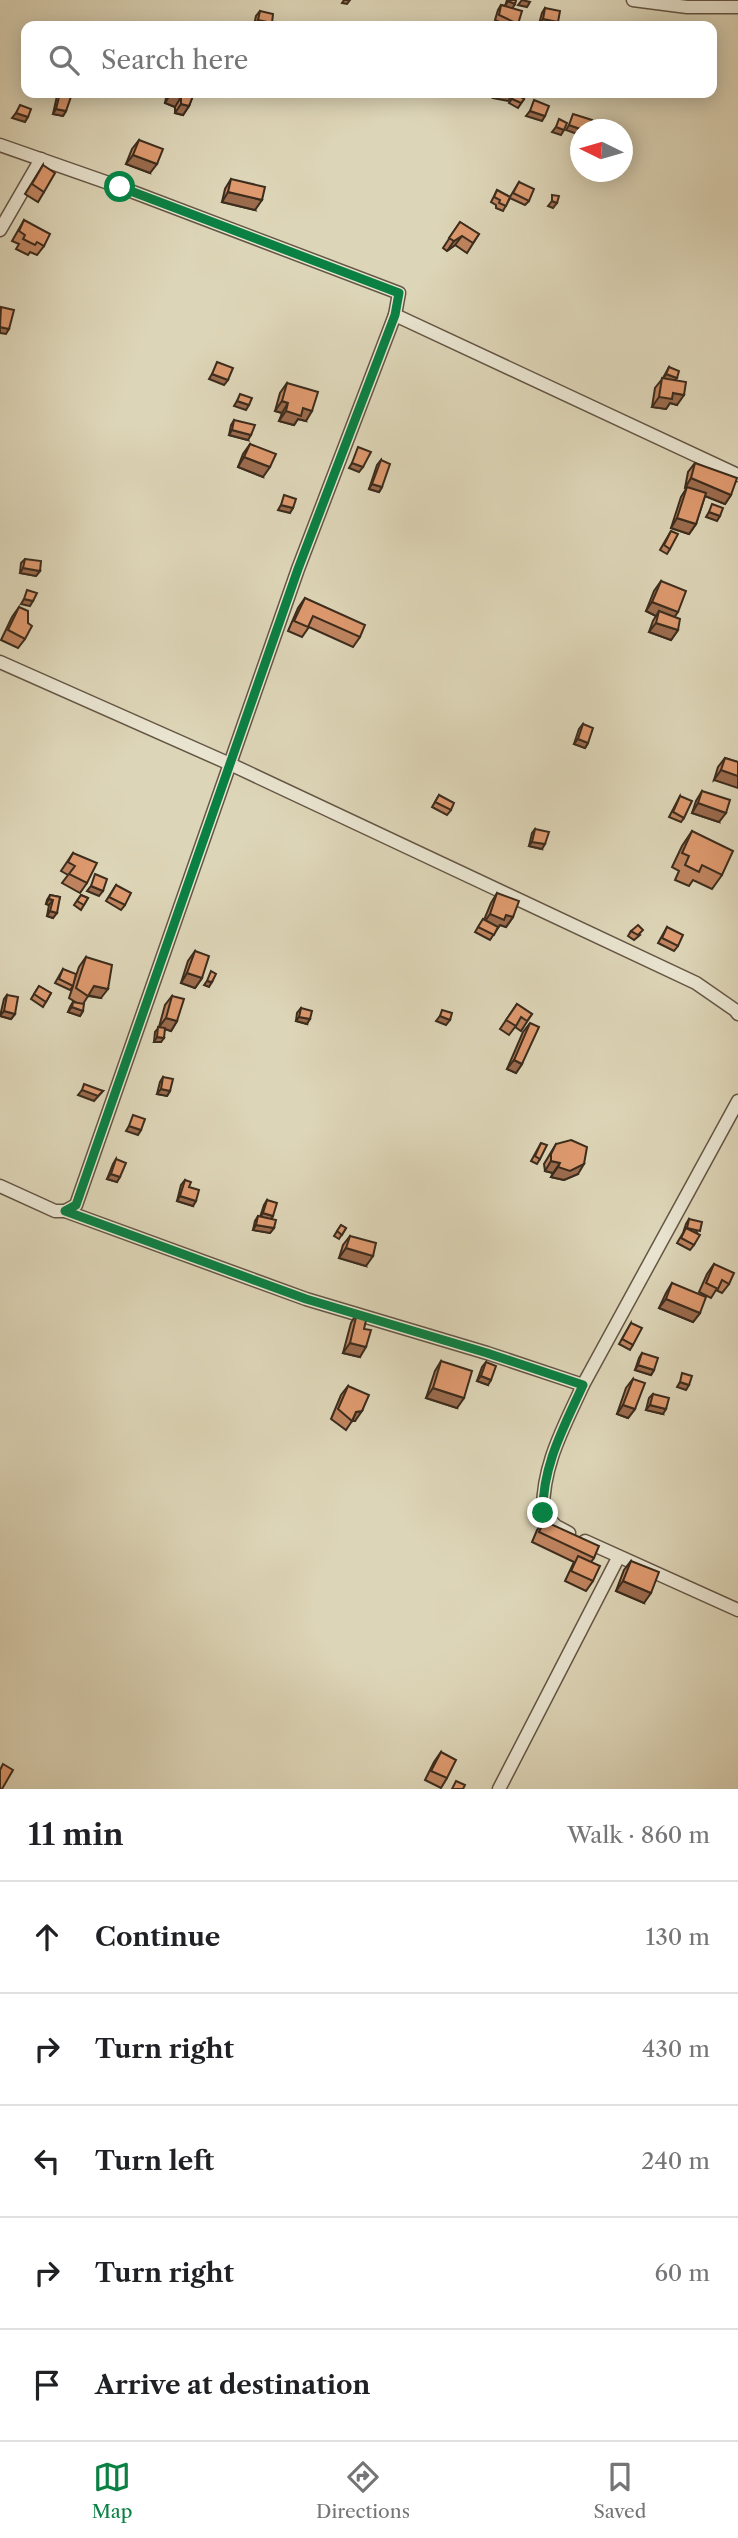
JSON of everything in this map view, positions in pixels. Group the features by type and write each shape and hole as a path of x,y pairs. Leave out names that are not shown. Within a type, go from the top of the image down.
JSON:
{"street":[{"path":"633,0 687,7 738,7"},
{"path":"0,145 399,293 395,315 298,569 76,1205 65,1211"},
{"path":"0,230 41,159"},
{"path":"395,315 738,475"},
{"path":"0,662 230,764 696,983 738,1014"},
{"path":"738,1101 583,1385 554,1448 542,1489 543,1513 556,1526 618,1558 738,1610"},
{"path":"0,1186 55,1211 65,1211 306,1299 583,1385"},
{"path":"499,1789 618,1558"}],"building":[{"path":"501,5 522,11 519,21 499,15"},
{"path":"545,8 560,11 558,21 543,19"},
{"path":"260,11 273,14 272,21 258,20"},
{"path":"59,98 71,98 66,111 56,109"},
{"path":"181,98 192,98 189,106 181,104"},
{"path":"522,98 524,99 521,103 512,99"},
{"path":"534,100 549,106 545,116 530,111"},
{"path":"20,105 31,109 28,117 16,113"},
{"path":"573,114 589,119 571,119"},
{"path":"559,119 567,123 564,130 556,127"},
{"path":"139,140 163,149 157,164 133,155"},
{"path":"43,165 55,173 44,192 32,184"},
{"path":"231,179 265,187 262,200 228,192"},
{"path":"519,182 534,189 529,201 513,193"},
{"path":"497,190 510,197 506,206 494,197"},
{"path":"552,195 559,196 557,203 552,201"},
{"path":"24,220 50,234 44,246 23,239 25,235 19,231"},
{"path":"460,222 479,234 473,243 462,236 454,241 449,238"},
{"path":"1,307 14,310 9,329 0,327"},
{"path":"217,362 233,368 228,380 212,374"},
{"path":"669,367 679,371 677,378 666,374"},
{"path":"662,378 686,382 684,395 673,393 672,399 659,397"},
{"path":"287,383 318,392 312,411 303,408 301,416 286,411 288,403 282,401"},
{"path":"240,394 252,398 249,405 237,401"},
{"path":"234,420 255,425 251,435 232,430"},
{"path":"250,444 276,454 270,467 244,457"},
{"path":"358,447 371,452 363,467 352,463"},
{"path":"381,460 390,464 382,487 372,484"},
{"path":"695,463 737,478 731,495 691,478"},
{"path":"687,487 706,493 696,524 677,518"},
{"path":"284,495 296,499 293,508 281,505"},
{"path":"712,504 723,508 720,516 709,512"},
{"path":"671,531 678,534 670,549 664,545"},
{"path":"25,559 41,561 40,571 23,568"},
{"path":"661,581 686,591 678,612 652,602"},
{"path":"27,590 37,593 33,601 24,599"},
{"path":"305,598 365,625 360,637 313,616 308,627 294,621"},
{"path":"19,607 28,611 28,623 32,626 25,639 8,630"},
{"path":"659,611 680,619 678,630 656,623"},
{"path":"583,724 593,728 588,743 578,739"},
{"path":"725,758 738,762 738,776 721,770"},
{"path":"702,791 730,800 726,813 698,803"},
{"path":"439,795 454,803 451,810 435,802"},
{"path":"680,796 692,801 684,818 673,812"},
{"path":"535,829 549,832 545,844 532,842"},
{"path":"692,831 733,851 722,875 702,865 699,872 685,865 689,856 682,853"},
{"path":"73,853 97,863 87,883 69,874 75,866 68,862"},
{"path":"95,874 107,879 103,891 91,886"},
{"path":"116,885 131,893 125,905 109,897"},
{"path":"497,893 519,901 513,917 506,915 504,920 490,914"},
{"path":"50,895 60,897 57,913 50,911 53,900 49,899"},
{"path":"81,895 88,898 84,905 77,901"},
{"path":"483,919 498,927 494,935 478,927"},
{"path":"638,925 643,930 638,935 631,931"},
{"path":"667,927 683,935 678,946 662,938"},
{"path":"195,951 209,956 202,978 187,973"},
{"path":"86,957 112,965 108,989 94,986 88,996 76,988"},
{"path":"63,969 76,974 73,986 59,979"},
{"path":"211,971 216,974 212,982 207,981"},
{"path":"39,986 51,993 46,1002 34,994"},
{"path":"7,995 18,997 15,1014 4,1011"},
{"path":"172,996 184,999 177,1021 166,1018"},
{"path":"73,1002 84,1004 83,1011 72,1007"},
{"path":"517,1004 532,1014 527,1021 521,1017 516,1026 506,1020"},
{"path":"301,1008 312,1011 310,1019 299,1017"},
{"path":"442,1010 452,1013 450,1020 440,1016"},
{"path":"530,1023 539,1027 522,1064 514,1060"},
{"path":"158,1027 165,1028 164,1038 157,1037"},
{"path":"163,1077 173,1079 170,1091 161,1089"},
{"path":"84,1084 103,1091 98,1096 82,1090"},
{"path":"133,1115 145,1119 141,1130 129,1126"},
{"path":"571,1140 587,1147 584,1164 570,1171 558,1167 560,1163 551,1161 551,1154 556,1144"},
{"path":"541,1143 547,1145 540,1159 535,1156"},
{"path":"116,1159 126,1163 120,1177 111,1174"},
{"path":"185,1180 191,1182 189,1187 199,1190 196,1201 180,1196"},
{"path":"267,1200 277,1203 273,1216 263,1213"},
{"path":"258,1216 276,1220 274,1228 256,1225"},
{"path":"689,1219 702,1222 700,1231 687,1228"},
{"path":"341,1225 346,1228 342,1235 337,1231"},
{"path":"686,1228 700,1235 694,1245 681,1238"},
{"path":"350,1236 376,1243 373,1256 346,1248"},
{"path":"714,1264 734,1273 729,1284 722,1280 718,1289 706,1283"},
{"path":"672,1283 706,1297 700,1313 666,1299"},
{"path":"357,1313 367,1316 364,1329 371,1330 366,1347 350,1343"},
{"path":"631,1323 642,1328 633,1345 622,1339"},
{"path":"642,1353 658,1358 654,1370 638,1365"},
{"path":"441,1361 472,1371 464,1398 433,1388"},
{"path":"486,1362 496,1366 491,1380 481,1376"},
{"path":"682,1373 692,1376 689,1385 680,1382"},
{"path":"633,1379 645,1383 635,1409 623,1405"},
{"path":"348,1386 369,1395 362,1411 356,1412 352,1421 338,1409"},
{"path":"653,1394 669,1398 666,1409 650,1405"},
{"path":"544,1521 599,1546 594,1558 539,1532"},
{"path":"578,1556 600,1566 593,1581 571,1571"},
{"path":"631,1561 659,1572 651,1593 623,1581"},
{"path":"441,1752 456,1760 447,1778 431,1771"},
{"path":"3,1764 13,1770 0,1789 0,1770"},
{"path":"456,1781 465,1785 463,1789 452,1789"}],"route":[{"path":"120,187 399,293 395,315 298,569 76,1205 65,1211 306,1299 583,1385 554,1448 542,1489 543,1513"}]}
